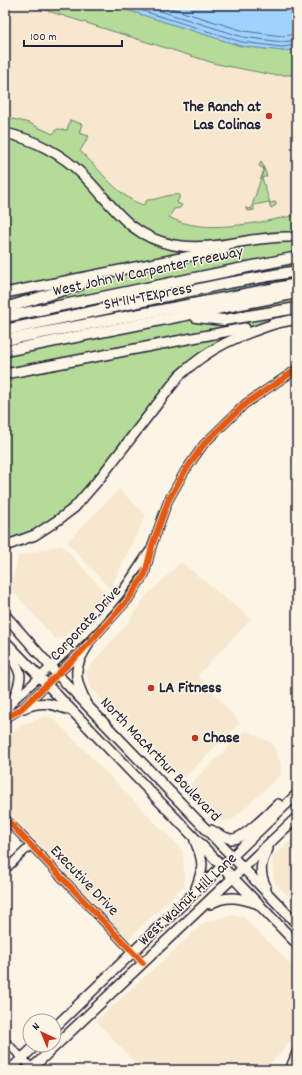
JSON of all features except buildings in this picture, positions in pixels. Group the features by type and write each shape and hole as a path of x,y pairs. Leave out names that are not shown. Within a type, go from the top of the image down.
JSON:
{"highway":[{"name":"West John W Carpenter Freeway","path":"5,317 297,257"},
{"path":"228,283 297,263"},
{"name":"SH 114 TEXpress","path":"5,330 228,283 297,271"},
{"path":"5,308 80,285 86,278"},
{"name":"SH 114 TEXpress","path":"5,340 297,284"},
{"path":"5,351 297,293"},
{"path":"186,316 224,320 297,308"}],"main road":[{"path":"5,133 34,142 71,163 97,188 127,223 154,238 174,245 198,247 270,236 293,236"},
{"name":"West John W Carpenter Freeway","path":"5,293 293,236"},
{"path":"5,374 297,319"},
{"path":"5,546 35,535 74,508 100,478 179,376 193,362 238,336 277,323"},
{"name":"North MacArthur Boulevard","path":"5,615 50,667 297,924"},
{"name":"North MacArthur Boulevard","path":"5,641 297,944"},
{"path":"88,645 80,657 76,676 89,708"},
{"path":"5,646 21,674 21,681 13,701"},
{"path":"21,709 34,703 43,702 71,710"},
{"path":"203,826 228,838 243,836 287,796 297,793"},
{"name":"West Walnut Hill Lane","path":"62,1020 196,889 222,866 297,793"},
{"name":"West Walnut Hill Lane","path":"31,1069 297,817"},
{"path":"193,836 203,863 196,889"},
{"path":"269,894 262,877 261,863 274,839"},
{"path":"200,909 216,900 228,897 238,898 259,904"},
{"path":"10,1070 27,1053"}],"street":[{"name":"Corporate Drive","path":"5,719 21,709 88,645 128,600 145,574 152,546 168,501 185,471 204,444 245,404 297,369"},
{"name":"Corporate Drive","path":"5,714 13,701 85,634 120,594 152,546"},
{"path":"120,594 128,600"},
{"name":"Executive Drive","path":"5,818 143,963"},
{"path":"5,870 31,845"},
{"path":"5,1041 31,1069"},
{"path":"289,1070 297,1050"}],"shaded area":[{"path":"5,5 29,5 238,69 273,75 297,75 297,215 238,226 191,225 177,221 128,198 80,151 29,123 5,117"},
{"path":"119,489 146,515 110,589 67,542"},
{"path":"62,545 106,593 103,598 64,637 55,639 11,589 18,556"},
{"path":"181,562 251,619 198,675 240,723 184,778 92,690 85,672 126,625 146,596"},
{"path":"46,716 54,719 183,851 185,885 128,939 5,808 5,739 22,725"},
{"path":"246,730 273,744 281,765 281,774 233,819 222,821 212,813 190,784"},
{"path":"297,835 297,906 274,882 272,857"},
{"path":"233,915 242,916 297,970 297,1033 277,1057 263,1069 142,1070 96,1021 205,922"}],"green space":[{"path":"29,5 111,5 241,46 283,51 297,49 297,75 273,75 217,64"},
{"path":"5,117 29,123 53,134 57,129 67,130 70,120 82,124 79,133 89,136 80,151 110,182 127,197 144,205 147,200 180,195 177,203 182,205 180,208 174,209 169,217 183,223 198,226 232,226 297,215 297,314 218,344 175,375 152,403 83,497 34,534 5,541"},
{"path":"261,161 267,176 262,178 270,203 276,202 276,205 271,208 269,202 254,205 254,210 248,211 245,208 251,209 264,169 259,166"}],"water":[{"path":"111,5 297,5 297,49 283,51 241,46"}],"cycle path":[{"path":"5,719 21,709 81,652 128,600 145,574 152,546 168,501 185,471 204,444 245,404 297,369"},
{"path":"5,818 143,963"}],"place":[{"name":"The Ranch at Las Colinas","path":"269,116"},
{"name":"LA Fitness","path":"151,688"},
{"name":"Chase","path":"195,738"}]}
